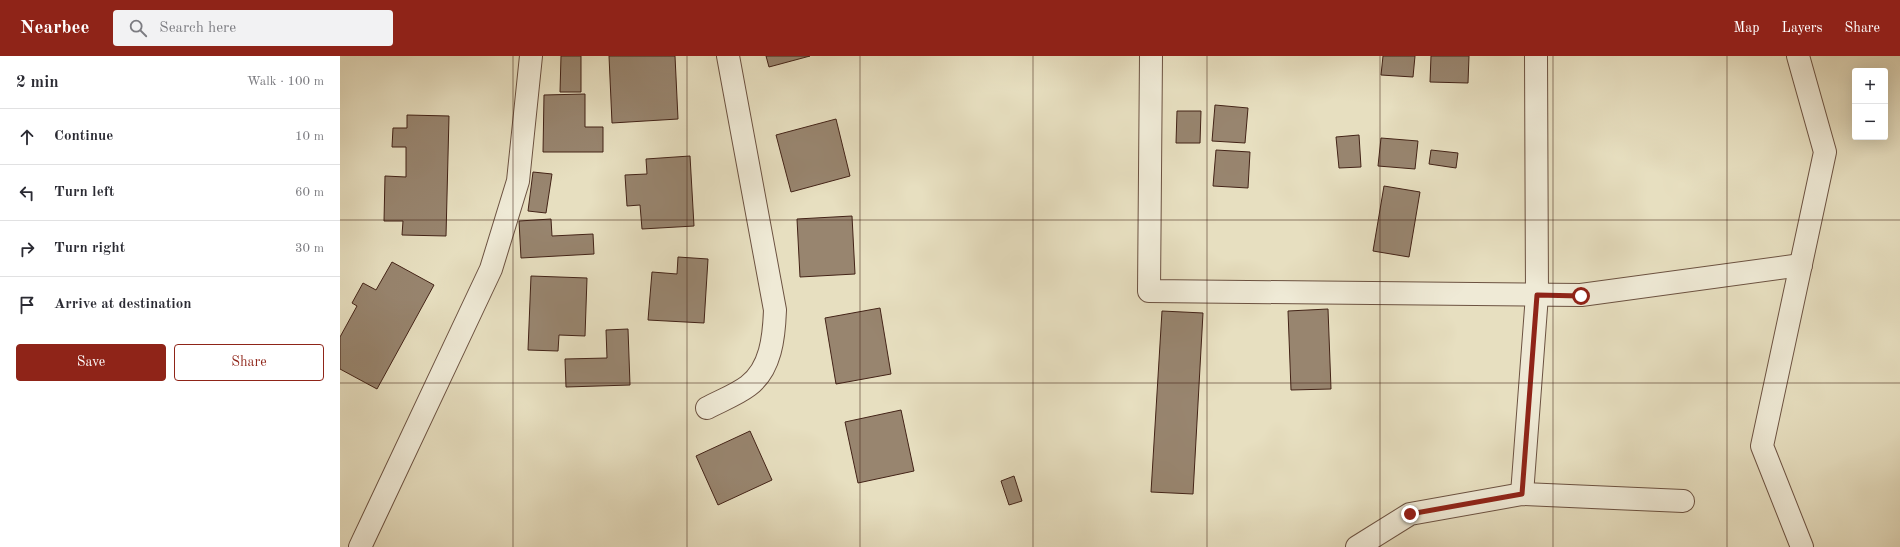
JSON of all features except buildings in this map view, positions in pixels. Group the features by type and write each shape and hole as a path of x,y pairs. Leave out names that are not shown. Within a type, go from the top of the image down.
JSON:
{"street":[{"path":"360,547 491,269 518,181 531,56"},
{"path":"707,408 748,386 759,375 767,361 774,331 775,310 728,56"},
{"path":"1151,56 1149,291 1581,296 1801,265"},
{"path":"1522,494 1537,295 1536,56"},
{"path":"1798,56 1825,152 1762,446 1802,547"},
{"path":"1357,547 1410,514 1522,494 1683,501"}],"route":[{"path":"1410,514 1522,494 1537,295 1581,296"}]}
